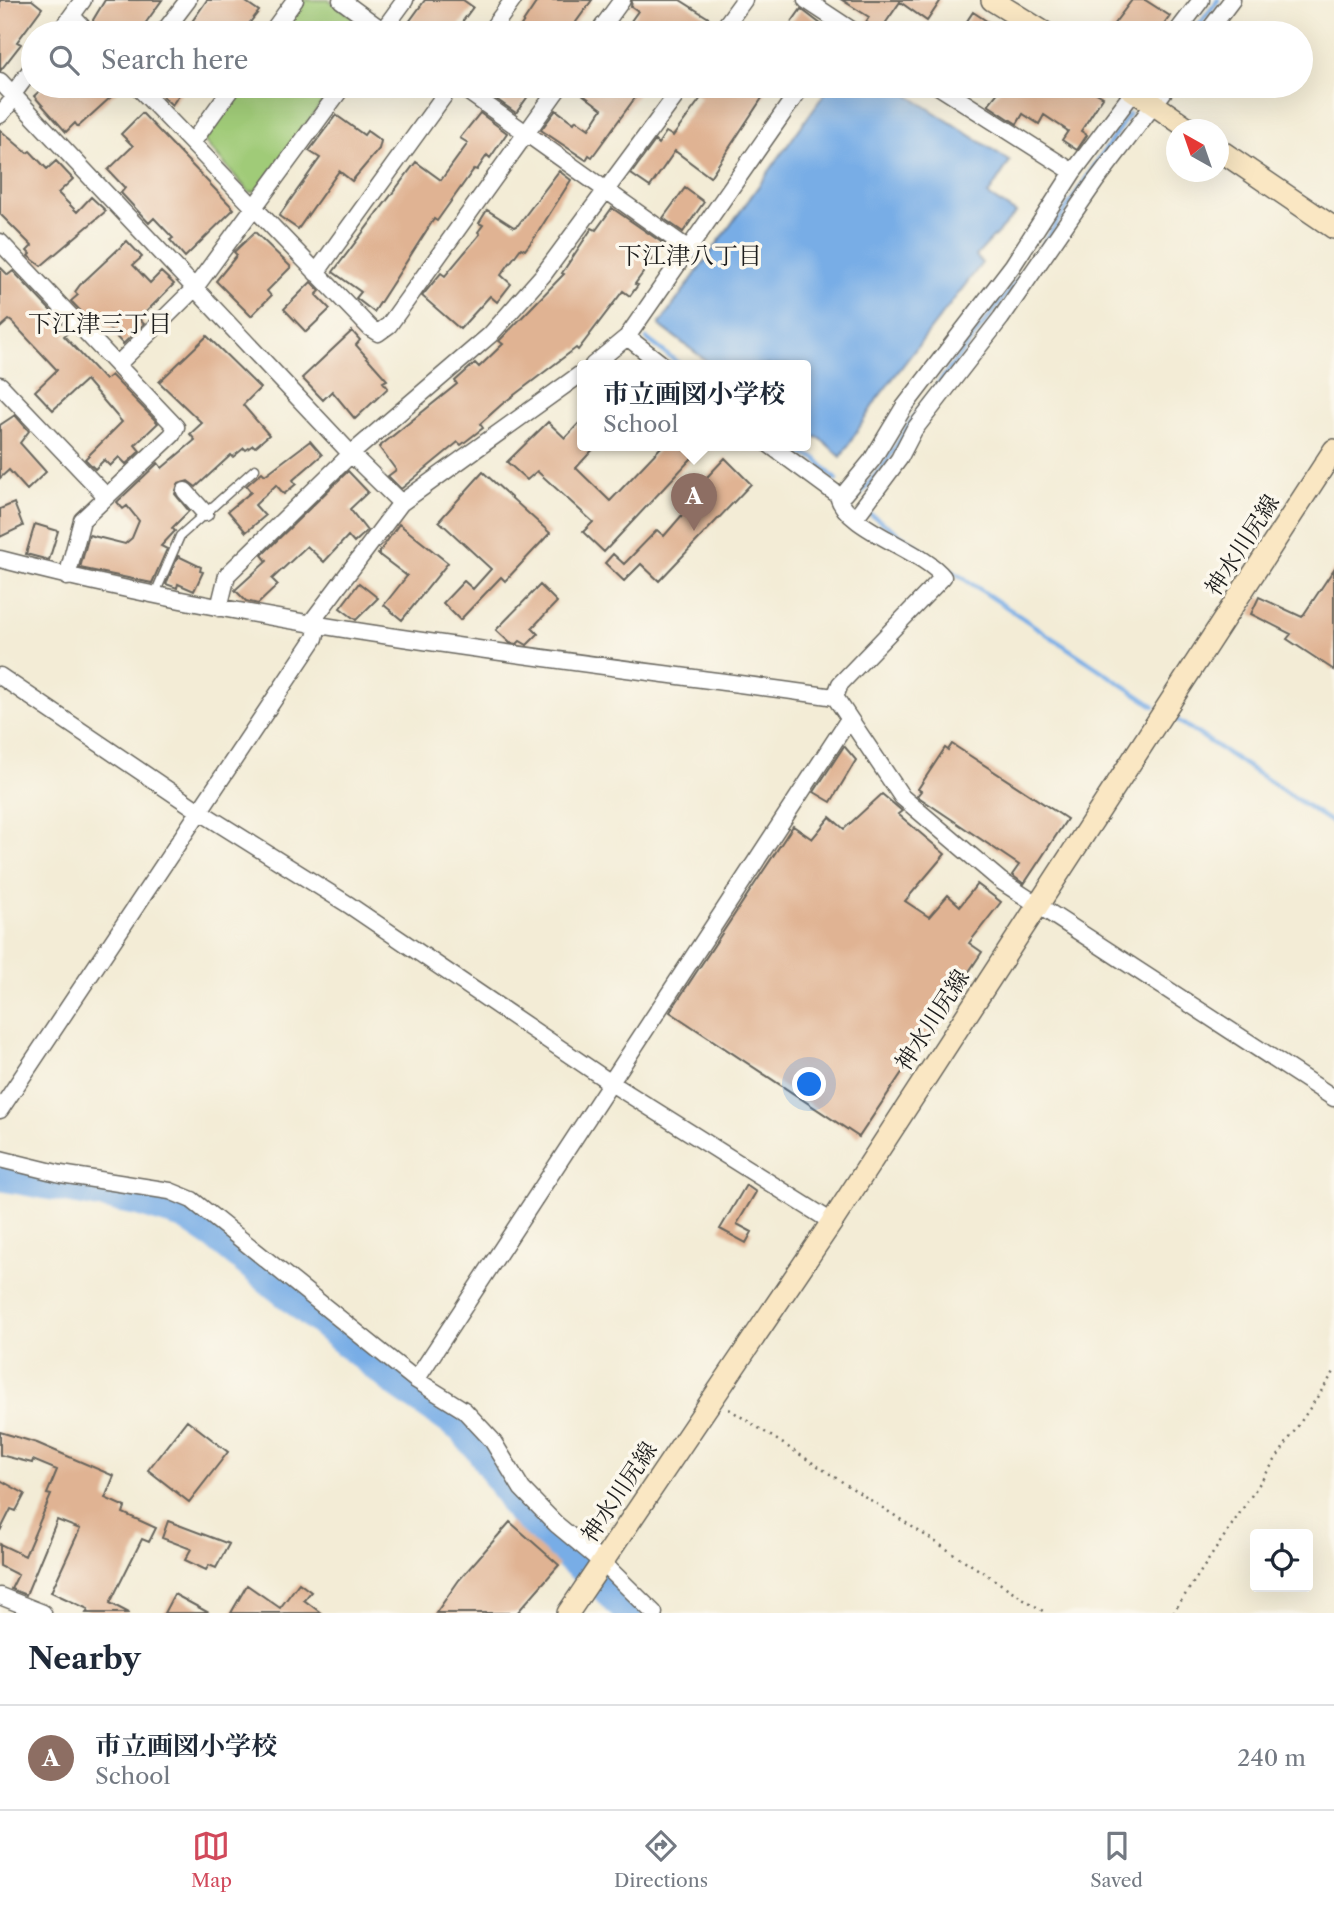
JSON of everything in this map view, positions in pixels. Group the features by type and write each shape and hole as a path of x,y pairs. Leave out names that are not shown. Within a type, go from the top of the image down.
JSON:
{"main road":[{"path":"992,0 1026,21"},
{"path":"1147,98 1175,119"},
{"path":"1229,156 1334,228"},
{"name":"神水川尻線","path":"568,1613 832,1222 1334,450"}],"street":[{"path":"68,21 83,0"},
{"path":"172,21 188,0"},
{"path":"280,21 295,0"},
{"path":"341,0 369,21"},
{"path":"391,21 405,0"},
{"path":"498,21 513,0"},
{"path":"607,21 622,0"},
{"path":"729,21 744,0"},
{"path":"806,0 833,21"},
{"path":"1216,21 1232,0"},
{"path":"1183,21 1195,2"},
{"path":"72,16 77,21"},
{"path":"0,81 194,289 401,503"},
{"path":"0,116 21,85"},
{"path":"150,98 316,273 370,328 379,333 552,98"},
{"path":"192,142 224,98"},
{"path":"117,365 194,289 334,98"},
{"path":"316,273 442,98"},
{"path":"477,98 687,248"},
{"path":"219,608 227,575 351,454 490,335 543,275 674,98"},
{"path":"599,360 626,338 793,98"},
{"path":"957,98 1073,172"},
{"path":"838,495 844,494 872,460 904,407 1013,265 1125,98"},
{"path":"855,518 899,459 922,419 1001,318 1095,182 1159,98"},
{"path":"0,242 176,427 172,435 105,495 82,520 67,576"},
{"path":"626,338 656,360"},
{"path":"0,1110 315,638 314,625 401,503 577,377"},
{"path":"3,394 105,495"},
{"path":"778,451 838,495 841,507 855,518 940,573 943,579 840,684 835,697"},
{"path":"185,491 205,513"},
{"path":"0,559 154,596 314,625 835,697 902,797 1001,881 1334,1098"},
{"path":"0,676 199,811 349,905 611,1083 832,1222"},
{"path":"416,1380 849,719"},
{"path":"0,1159 61,1174 170,1191 192,1200 416,1380 464,1410 492,1440 522,1489 555,1524 654,1613"},
{"path":"0,1596 43,1613"}],"lane":[{"path":"154,596 180,536 255,469"}],"path":[{"path":"1172,1613 1334,1372"},
{"path":"714,1399 1046,1613"}],"green space":[{"path":"303,0 329,0 359,21 288,21"},
{"path":"234,98 325,98 259,191 249,192 204,141"}],"water":[{"path":"821,98 913,98 1010,161 988,195 1016,213 976,256 982,263 877,399 841,457 820,438 811,436 811,360 705,360 659,325"}],"building":[{"path":"0,0 32,0 42,8 32,21 21,21 21,37 17,42 21,44 0,71"},
{"path":"105,0 162,0 147,21 93,20"},
{"path":"207,0 243,0 259,11 251,21 192,21"},
{"path":"425,0 463,0 473,7 463,21 410,21"},
{"path":"538,0 592,0 577,21 524,21"},
{"path":"632,0 680,0 713,21 631,21 638,11 631,6"},
{"path":"842,0 941,0 927,21 900,2 887,21 867,21 869,17"},
{"path":"1132,0 1145,0 1170,16 1166,21 1116,21"},
{"path":"801,9 817,21 792,21"},
{"path":"973,12 987,21 967,21"},
{"path":"36,98 110,98 78,127 75,123 66,132"},
{"path":"164,98 177,98 172,105"},
{"path":"495,98 527,98 516,113"},
{"path":"587,98 635,98 592,157 589,155 586,160 541,130 556,110 574,123 576,120 589,129 602,109"},
{"path":"701,98 762,98 710,177 675,151 650,187 631,174 655,141 658,144 666,132 673,136"},
{"path":"994,98 1102,98 1081,131 1087,135 1077,150 1062,140 1068,131 1044,115 1039,124 1023,114 1017,124 988,105"},
{"path":"142,113 234,209 185,257 170,240 173,238 154,218 149,223 121,193 125,188 108,170 133,146 121,134"},
{"path":"480,113 507,133 490,158 487,155 477,170 474,169 437,221 434,219 374,312 356,298 361,292 333,272 416,162 441,180 468,143 460,138"},
{"path":"336,115 364,135 367,131 381,141 379,149 352,181 339,171 298,229 279,216 320,158 309,151"},
{"path":"0,130 27,153 30,151 47,169 56,161 73,179 58,193 77,212 91,197 106,211 41,266 28,256 30,254 27,251 32,246 0,214"},
{"path":"559,171 571,180 535,237 525,250 521,248 501,275 511,284 497,302 490,296 460,329 422,296 441,273 445,276 480,234 478,232 483,225 479,223 487,210 514,227 518,225"},
{"path":"685,188 704,202 683,232 663,218"},
{"path":"612,208 664,244 635,284 638,285 630,296 623,291 578,350 576,348 501,405 480,424 483,428 461,445 458,442 401,489 388,476 396,470 379,447 457,384 455,381 475,363 479,367 503,344 499,341 564,274 562,273 592,228 596,230"},
{"path":"255,232 291,267 267,291 271,296 251,316 216,281 237,255 234,252"},
{"path":"127,241 142,257 133,265 150,283 161,272 174,284 139,319 144,324 123,344 97,316 91,322 71,301 78,295 75,292 80,285"},
{"path":"0,267 8,275 13,271 70,331 64,336 105,380 111,375 158,423 135,445 140,451 126,464 119,457 110,466 104,460 95,469 85,459 122,422 86,380 53,410 35,391 57,370 12,322 9,320 0,328"},
{"path":"311,282 320,291 316,295 330,309 306,332 284,309"},
{"path":"352,331 360,340 356,345 387,380 383,382 388,388 355,419 332,391 323,400 302,378"},
{"path":"207,336 260,388 243,405 269,435 255,447 253,445 246,450 244,448 233,457 231,455 196,487 188,481 178,484 175,494 189,511 172,528 175,531 161,546 167,549 152,583 80,568 89,535 125,544 132,538 139,521 127,506 123,509 117,502 158,463 162,468 195,440 190,434 202,423 159,382"},
{"path":"15,415 29,431 20,443 46,472 27,490 9,470 0,478 0,425"},
{"path":"548,422 565,438 577,425 577,451 592,451 576,468 610,501 657,451 698,451 604,552 583,532 593,522 537,471 527,480 507,462"},
{"path":"310,441 322,455 293,480 296,484 284,494 276,485 255,505 265,516 246,532 228,511 251,492 246,486 262,472 265,475"},
{"path":"725,458 751,484 659,581 641,564 624,581 605,563 613,554 624,564 657,530 664,536 696,499 691,494"},
{"path":"348,471 368,492 350,509 367,531 354,543 348,536 324,562 307,546 272,579 278,585 258,604 246,601 235,590 267,561 262,555"},
{"path":"483,472 550,533 505,581 501,577 460,620 443,603 464,581 473,589 491,569 439,521"},
{"path":"14,503 23,526 0,537 0,509"},
{"path":"35,524 58,531 49,560 26,554"},
{"path":"399,524 448,563 402,620 384,605 407,576 378,554"},
{"path":"178,556 201,567 200,571 203,572 194,591 178,584 177,588 166,584"},
{"path":"1334,569 1334,670 1287,639 1291,634 1251,614 1259,597 1302,617"},
{"path":"359,583 378,598 356,620 340,608"},
{"path":"540,585 557,602 532,628 538,634 527,645 520,641 517,644 510,643 496,630"},
{"path":"952,744 1067,819 1024,884 1012,875 1019,865 917,796 921,791 918,789 945,748 948,750"},
{"path":"844,746 856,760 831,802 814,792"},
{"path":"882,794 902,811 898,814 945,854 905,901 929,917 948,895 960,906 977,884 1001,902 969,943 982,952 859,1137 670,1012 793,826 812,839 830,817 844,829"},
{"path":"746,1185 756,1192 737,1224 752,1232 746,1243 720,1229"},
{"path":"187,1420 228,1452 189,1502 148,1470"},
{"path":"0,1432 37,1443 114,1476 105,1498 125,1507 123,1513 156,1528 149,1542 142,1539 110,1603 129,1613 86,1613 88,1609 51,1592 80,1529 57,1520 26,1595 11,1589 18,1575 0,1566 0,1544 25,1556 51,1495 47,1494 57,1470 33,1460 32,1463 0,1455"},
{"path":"0,1480 25,1494 16,1511 11,1509 0,1531"},
{"path":"168,1521 229,1544 216,1568 209,1565 206,1570 185,1560 191,1549 162,1538"},
{"path":"510,1522 559,1565 517,1613 436,1613 459,1580"},
{"path":"299,1583 311,1592 304,1600 321,1613 231,1613 247,1585 280,1608"},
{"path":"174,1594 209,1613 164,1613"}],"waterway":[{"path":"1202,21 1218,0"},
{"path":"1033,259 1129,114"},
{"path":"849,496 855,501 888,459 920,407 1026,269"},
{"path":"647,339 674,360"},
{"path":"796,451 815,458 836,480"},
{"path":"870,514 924,551"},
{"path":"936,560 1154,706"},
{"path":"1174,718 1334,824"},
{"path":"0,1177 138,1202 184,1216 215,1237 395,1383 461,1429 482,1454 525,1521 602,1586 628,1613"}],"place":[{"name":"市立画図小学校","path":"694,531"}],"district":[{"name":"下江津八丁目","path":"690,255"},
{"name":"下江津三丁目","path":"100,323"}]}
